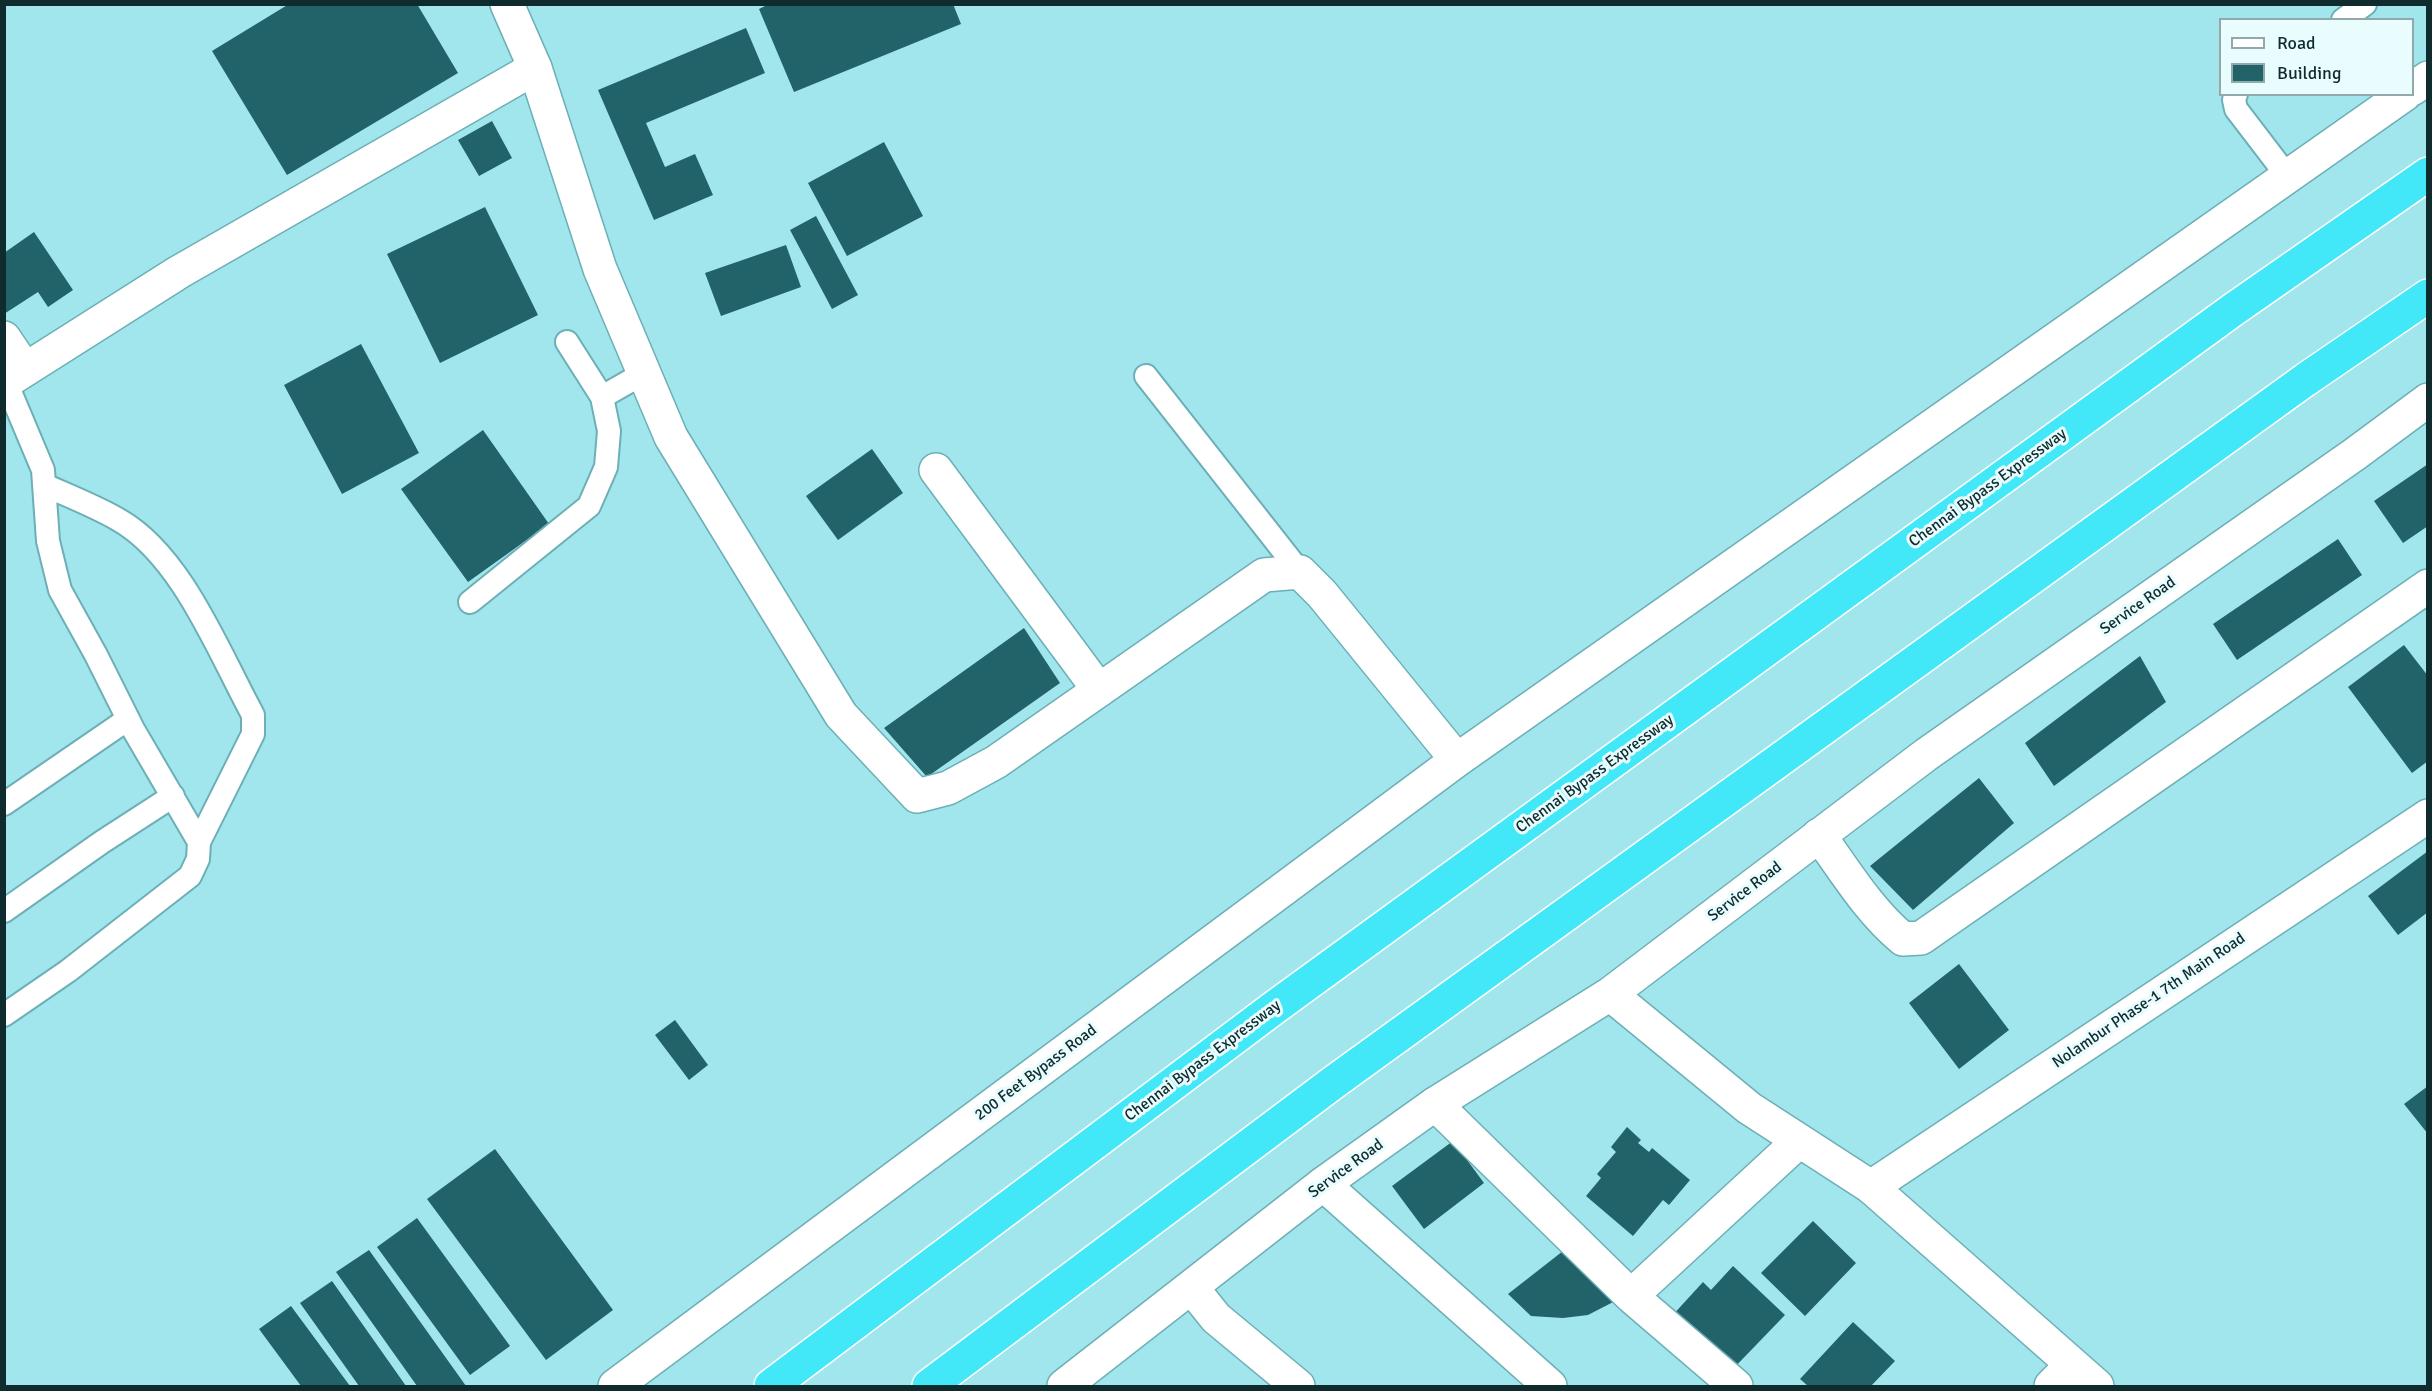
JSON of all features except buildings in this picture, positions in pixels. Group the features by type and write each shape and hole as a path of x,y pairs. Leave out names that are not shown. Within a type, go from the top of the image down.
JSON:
{"highway":[{"name":"Chennai Bypass Expressway","path":"771,1386 1284,1000 2234,309 2427,174"},
{"path":"929,1386 1334,1082 2305,380 2427,296"}],"street":[{"path":"507,4 535,68 600,270 671,437 841,715 917,796 948,788 996,762 1264,575 1300,572 1322,594 1457,759"},
{"path":"4,338 12,378 179,272 535,68"},
{"path":"2414,88 2427,78"},
{"name":"200 Feet Bypass Road","path":"615,1386 1457,759 2402,96"},
{"name":"Service Road","path":"1065,1386 1323,1184 1435,1104 1610,994 1927,754 2355,454 2427,400"},
{"path":"936,470 1099,690"},
{"path":"1819,836 1873,909 1891,929 1903,939 1921,938 2427,586"},
{"name":"Nolambur Phase-1 7th Main Road","path":"1871,1187 2427,816"},
{"path":"1610,994 1749,1108 1871,1187 2062,1376 2097,1386"},
{"path":"1435,1104 1631,1296 1736,1386"},
{"path":"1631,1296 1799,1141"},
{"path":"1323,1184 1550,1386"},
{"path":"1192,1288 1216,1318 1298,1386"}],"lane":[{"path":"2346,18 2365,4"},
{"path":"2235,96 2236,109 2288,177"},
{"path":"470,602 589,506 606,467 609,431 602,397 567,342"},
{"path":"602,397 644,374"},
{"path":"1146,376 1300,572"},
{"path":"12,378 43,470 48,541 60,590 128,720 199,842"},
{"path":"4,1015 68,971 190,876 198,859 199,842 253,734 253,715 197,608 174,571 146,540 121,520 44,485"},
{"path":"4,804 128,720"},
{"path":"4,911 102,842 173,796"}]}
